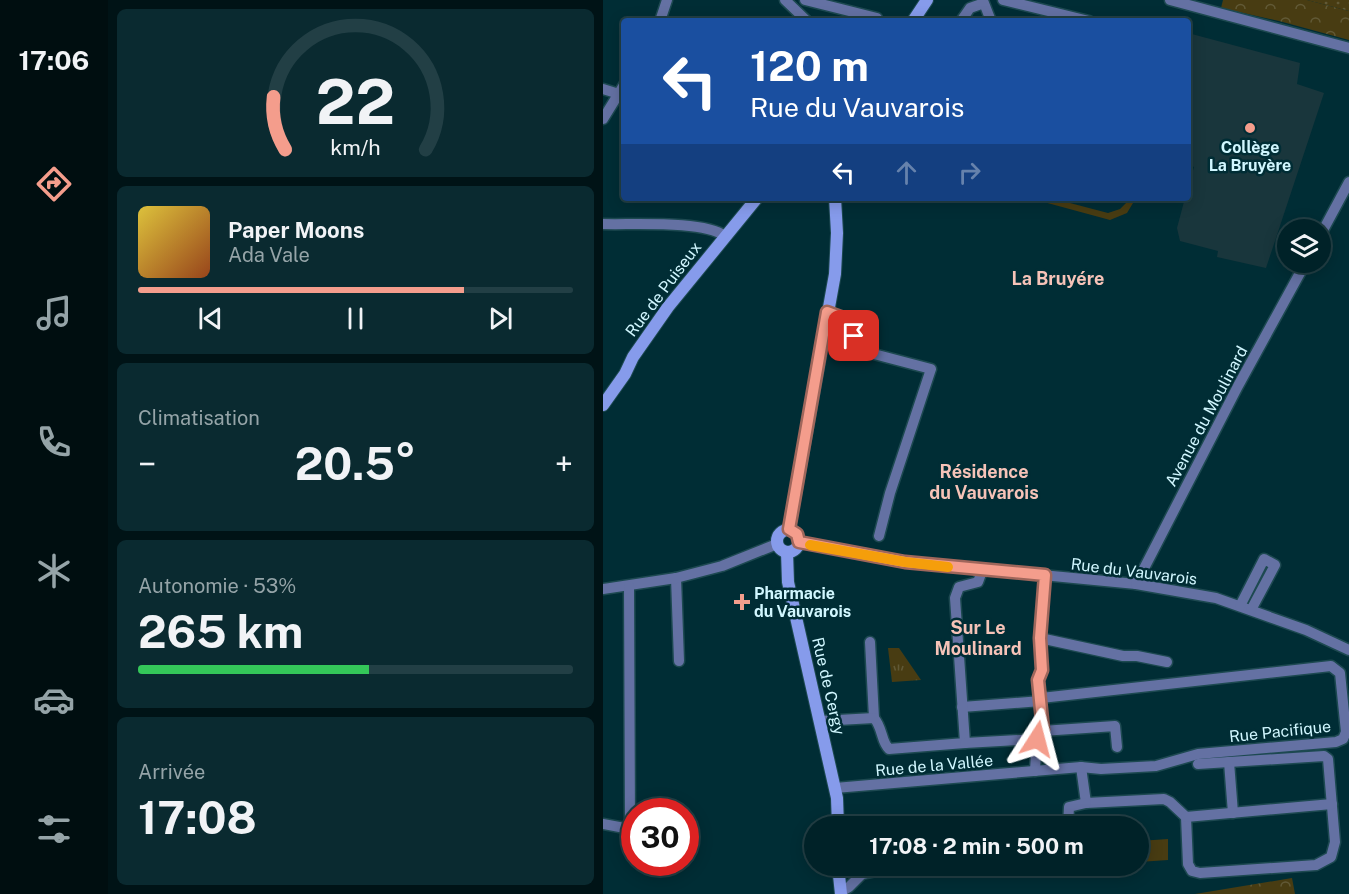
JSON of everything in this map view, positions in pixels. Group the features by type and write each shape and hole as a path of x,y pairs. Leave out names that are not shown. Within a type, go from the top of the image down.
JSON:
{"street":[{"path":"661,18 667,0"},
{"path":"785,0 804,18"},
{"path":"805,0 877,18"},
{"path":"915,18 927,0"},
{"path":"1003,0 1077,18"},
{"path":"1170,0 1349,48"},
{"path":"963,18 970,8 989,2 991,18"},
{"path":"603,89 621,89"},
{"path":"603,119 621,89"},
{"path":"1329,219 1349,182"},
{"name":"Rue de Puiseux","path":"603,405 662,315 754,201"},
{"path":"789,529 835,274 837,232 835,201"},
{"path":"603,224 695,227 718,232 725,236"},
{"name":"Avenue du Moulinard","path":"1136,584 1238,386 1300,273"},
{"path":"827,312 857,323 851,348 931,369 890,493 879,536"},
{"path":"789,529 797,534 799,542 795,550 787,552 780,549 777,544 779,533 789,529"},
{"name":"Rue du Vauvarois","path":"799,542 905,562 1136,584 1216,598 1348,645"},
{"path":"603,589 676,578 722,566 777,544"},
{"name":"Rue de Cergy","path":"787,552 788,582 835,788 837,816"},
{"path":"965,743 955,598 959,587 978,582 982,571"},
{"path":"1035,771 1040,735 1041,699 1038,680 1042,670 1040,638 1045,575"},
{"path":"676,578 679,661"},
{"path":"603,824 630,829 629,586"},
{"path":"1040,638 1123,656 1137,656 1167,662"},
{"path":"870,642 874,718 880,725 885,745 889,749 1115,726 1117,747"},
{"name":"Rue Pacifique","path":"1035,771 1081,767 1101,769 1156,766 1198,754 1336,742 1343,739 1346,732 1340,673 1331,666 1041,699"},
{"path":"962,707 1041,699"},
{"path":"819,721 874,718"},
{"path":"1069,816 1069,807 1086,803 1164,799 1186,817 1188,864 1192,871 1200,873 1316,865 1331,858 1335,842 1328,759 1324,756 1199,764"},
{"path":"1229,762 1233,813"},
{"path":"1081,767 1086,803"},
{"name":"Rue de la Vallée","path":"835,788 1035,771"},
{"path":"1186,817 1332,804"},
{"path":"840,876 841,893"},
{"path":"841,893 861,876"}],"shaded area":[{"name":"Collège La Bruyère","path":"1191,34 1300,63 1297,84 1324,93 1282,219 1277,219 1277,235 1266,268 1217,257 1218,251 1180,241 1177,228 1184,201 1191,201 1191,178 1194,167 1191,166"}],"green space":[{"path":"1223,0 1307,0 1349,11 1349,40 1221,8"},
{"path":"1307,0 1349,0 1349,11"},
{"path":"1040,201 1062,201 1108,213 1120,209 1128,201 1134,201 1127,213 1110,220"},
{"path":"888,648 899,648 921,680 892,682"},
{"path":"1168,839 1168,860 1149,861 1149,840"},
{"path":"1292,878 1295,894 1195,894"}],"slow traffic":[{"path":"810,545 905,562 948,567"}],"place":[{"name":"Collège La Bruyère","path":"1250,128"},
{"name":"Pharmacie du Vauvarois","path":"742,602"}],"district":[{"name":"La Bruyére","path":"1058,279"},
{"name":"Résidence du Vauvarois","path":"984,482"},
{"name":"Sur Le Moulinard","path":"978,638"}],"route":[{"path":"854,336 857,323 827,312 795,483 789,529 797,534 799,542 905,562 982,571 1045,575 1040,638 1042,670 1038,680 1043,730 1037,735 1037,739"}]}
